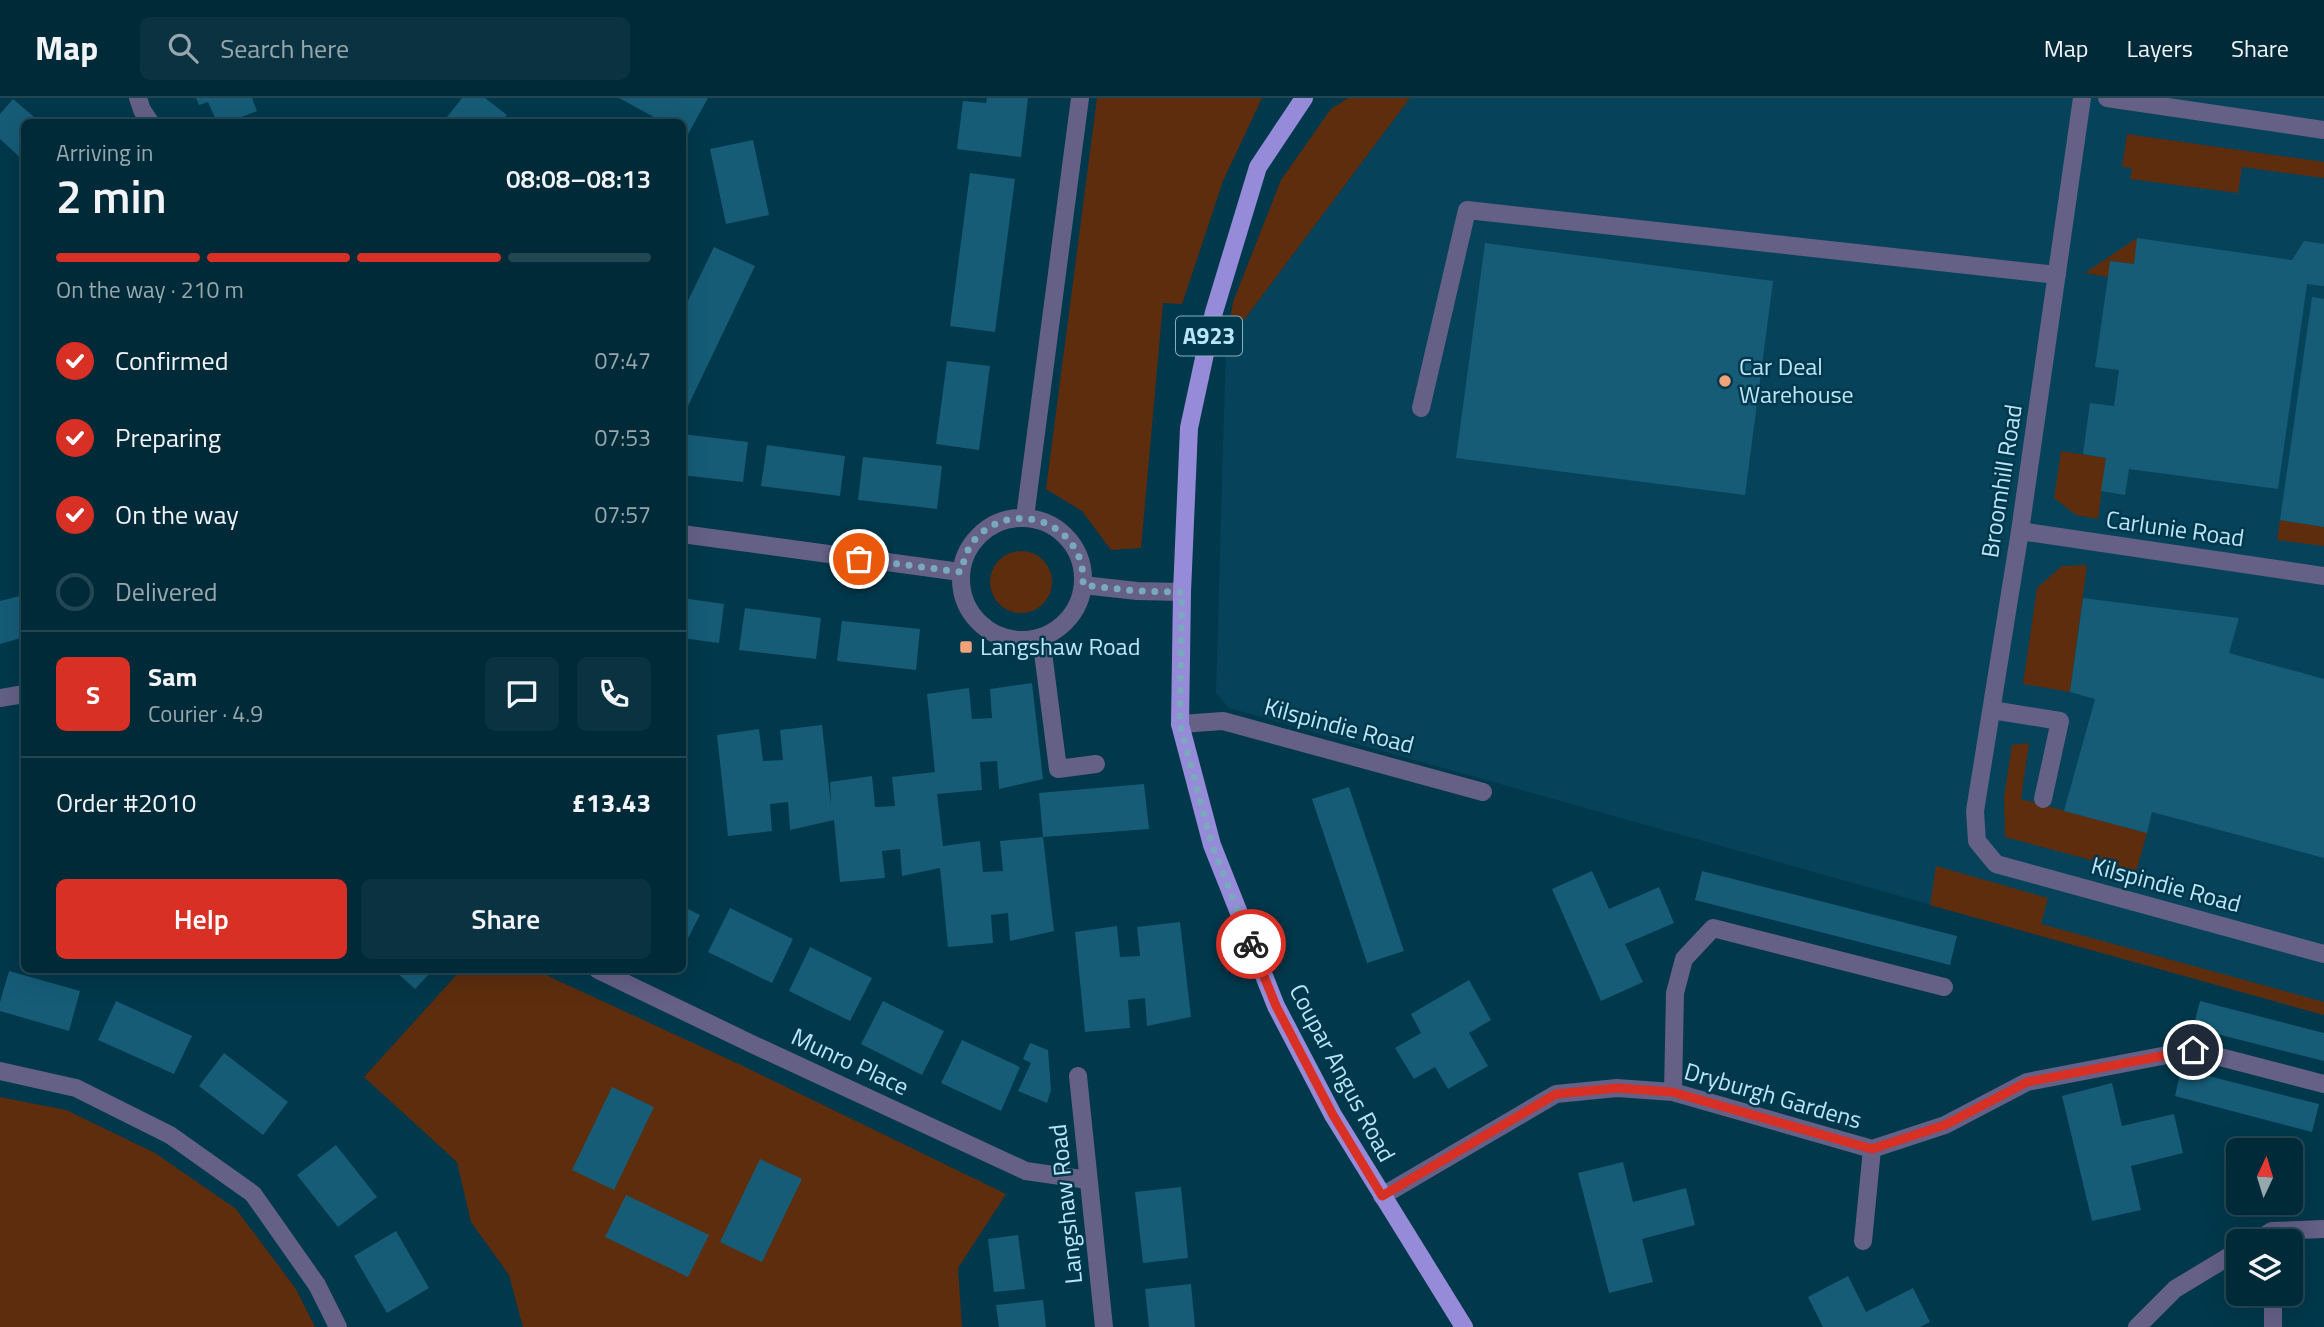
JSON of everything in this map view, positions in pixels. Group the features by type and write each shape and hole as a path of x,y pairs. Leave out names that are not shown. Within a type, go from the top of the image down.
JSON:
{"main road":[{"name":"Coupar Angus Road","path":"1304,98 1258,167 1214,312 1189,428 1180,724 1212,845 1276,1006 1333,1115 1464,1327"}],"street":[{"path":"123,98 143,110"},
{"path":"1025,517 1080,98"},
{"name":"Broomhill Road","path":"1996,864 1977,841 1975,811 2020,531 2082,98"},
{"path":"2107,98 2324,130"},
{"path":"1421,408 1467,209 2057,275"},
{"path":"1025,517 1043,521 1061,531 1074,546 1082,565 1083,585 1079,602 1070,617 1041,637 1020,640 1000,636 983,626 969,611 962,592 961,572 965,554 975,539 989,526 1007,519 1025,517"},
{"name":"Carlunie Road","path":"2020,531 2324,576"},
{"path":"686,535 961,572"},
{"path":"1083,585 1137,591 1182,592"},
{"path":"1041,637 1058,769 1096,764"},
{"path":"0,698 21,694"},
{"path":"1992,710 2060,720 2043,799"},
{"name":"Kilspindie Road","path":"1180,724 1223,721 1483,792"},
{"name":"Kilspindie Road","path":"1996,864 2324,954"},
{"path":"1672,1092 1675,993 1684,959 1713,928 1944,986"},
{"name":"Munro Place","path":"604,973 1026,1171 1088,1180"},
{"name":"Dryburgh Gardens","path":"1382,1196 1556,1094 1617,1088 1672,1092 1872,1149 1945,1125 2027,1082 2193,1050 2324,1084"},
{"path":"0,1071 76,1088 170,1135 253,1195 317,1285 338,1327"},
{"name":"Langshaw Road","path":"1078,1076 1104,1327"},
{"path":"1863,1241 1872,1149"},
{"path":"2303,1232 2324,1229"},
{"path":"2137,1327 2175,1289 2226,1258"},
{"path":"2273,1306 2273,1327"}],"shaded area":[{"path":"1097,98 1262,98 1223,181 1182,304 1163,303 1141,548 1111,550 1082,511 1046,489"},
{"path":"1348,98 1410,98 1226,344 1233,302 1281,180 1331,109"},
{"path":"1410,98 2324,98 2324,1015 1229,708 1216,693 1226,344"},
{"path":"2127,134 2324,162 2324,178 2242,167 2238,193 2130,179 2132,168 2122,167"},
{"path":"2137,238 2134,264 2111,261 2108,277 2085,273"},
{"path":"2061,451 2106,458 2098,519 2076,515 2054,498"},
{"path":"2280,520 2324,527 2324,546 2277,540"},
{"path":"1021,551 1043,560 1052,582 1043,604 1021,613 999,604 990,582 999,560"},
{"path":"2087,565 2070,692 2023,684 2037,588 2062,566"},
{"path":"2029,743 2021,799 2147,833 2136,872 2005,837 2004,796 2012,745"},
{"path":"1936,866 2048,898 2041,924 2324,1002 2324,1015 1930,905"},
{"path":"458,973 542,973 743,1066 1006,1194 958,1268 962,1327 523,1327 509,1275 471,1222 457,1162 364,1077"},
{"path":"0,1097 66,1110 155,1153 236,1209 296,1289 315,1327 0,1327"}],"building":[{"path":"196,98 252,98 257,111 236,119 216,119 208,102 199,105"},
{"path":"462,98 485,98 507,115 504,119 445,119"},
{"path":"619,98 708,98 687,136 686,119 658,119"},
{"path":"987,98 1028,98 1021,157 957,149 963,101 986,103"},
{"path":"13,99 36,119 21,119 21,158 0,139 0,114"},
{"path":"753,140 769,215 726,224 710,149"},
{"path":"970,173 1015,179 995,332 950,326"},
{"path":"2137,238 2292,260 2304,241 2324,244 2324,286 2307,284 2278,489 2129,469 2125,495 2101,491 2106,458 2083,454 2090,403 2114,406 2119,370 2095,367 2110,261 2134,264"},
{"path":"1485,243 1773,281 1745,495 1456,458"},
{"path":"714,247 755,266 688,406 686,405 686,305"},
{"path":"2312,297 2324,299 2324,527 2280,520"},
{"path":"947,361 990,366 979,450 936,444"},
{"path":"686,434 748,442 743,482 686,475"},
{"path":"767,445 845,456 840,496 761,486"},
{"path":"863,457 942,466 937,509 858,500"},
{"path":"21,596 21,638 0,644 0,601"},
{"path":"2083,598 2239,618 2229,653 2324,679 2324,858 2152,812 2147,833 2064,811 2095,699 2070,692"},
{"path":"686,599 724,604 719,643 686,639"},
{"path":"745,608 821,618 816,659 739,650"},
{"path":"842,621 920,629 916,670 837,661"},
{"path":"1032,683 1043,779 999,789 997,761 980,762 982,790 937,794 943,846 980,841 983,872 1003,871 1000,841 1043,837 1054,931 1010,941 1008,913 991,915 993,943 948,947 940,868 902,876 900,849 882,851 885,878 840,882 834,820 790,830 788,802 770,804 772,831 728,836 717,735 759,729 763,761 783,760 780,730 822,725 831,806 830,782 872,776 875,807 895,806 892,777 935,772 927,694 969,688 972,719 992,718 990,689"},
{"path":"1144,784 1149,829 1043,837 1039,793"},
{"path":"1349,787 1404,951 1367,963 1312,799"},
{"path":"1592,871 1609,909 1659,887 1674,923 1625,944 1643,982 1601,1001 1552,889"},
{"path":"1702,871 1957,936 1950,965 1695,900"},
{"path":"686,908 700,915 686,942"},
{"path":"730,908 793,939 772,983 708,952"},
{"path":"1180,922 1191,1017 1147,1026 1145,998 1128,1000 1130,1028 1085,1032 1075,932 1117,926 1120,957 1140,956 1137,927"},
{"path":"810,947 872,978 850,1021 789,991"},
{"path":"9,971 80,991 69,1031 0,1011"},
{"path":"397,973 430,973 415,989"},
{"path":"1469,980 1491,1020 1469,1033 1488,1066 1448,1089 1435,1067 1414,1079 1395,1048 1421,1033 1411,1014"},
{"path":"116,1001 192,1036 174,1074 98,1040"},
{"path":"883,1001 944,1031 922,1075 861,1044"},
{"path":"2200,1001 2324,1033 2324,1061 2193,1028"},
{"path":"962,1040 1020,1067 1001,1111 941,1083"},
{"path":"1030,1043 1048,1050 1051,1090 1047,1103 1018,1091 1031,1063 1023,1059"},
{"path":"224,1053 288,1102 263,1135 199,1086"},
{"path":"2181,1069 2319,1104 2312,1132 2175,1096"},
{"path":"2112,1083 2122,1126 2174,1114 2183,1153 2131,1166 2141,1210 2092,1221 2062,1096"},
{"path":"612,1087 654,1107 614,1190 572,1170"},
{"path":"336,1145 377,1197 338,1227 297,1175"},
{"path":"760,1159 802,1179 762,1262 720,1242"},
{"path":"1623,1162 1633,1202 1686,1188 1695,1225 1642,1239 1653,1282 1609,1293 1578,1173"},
{"path":"1181,1187 1188,1258 1143,1263 1135,1192"},
{"path":"626,1195 709,1235 688,1277 605,1237"},
{"path":"396,1231 429,1288 387,1313 354,1256"},
{"path":"1018,1235 1025,1289 994,1292 988,1239"},
{"path":"1848,1276 1866,1312 1913,1288 1930,1322 1920,1327 1823,1327 1808,1297"},
{"path":"1191,1284 1195,1327 1149,1327 1145,1289"},
{"path":"1043,1300 1046,1327 999,1327 996,1305"}],"way so far":[{"path":"859,559 961,572 965,554 975,539 989,526 1007,519 1025,517 1043,521 1061,531 1074,546 1082,565 1083,585 1137,591 1182,592 1180,724 1212,845 1251,944"}],"place":[{"name":"Car Deal Warehouse","path":"1725,381"},
{"name":"Langshaw Road","path":"966,647"}],"route":[{"path":"1251,944 1276,1006 1333,1115 1382,1196 1556,1094 1617,1088 1672,1092 1872,1149 1945,1125 2027,1082 2193,1050"}]}
